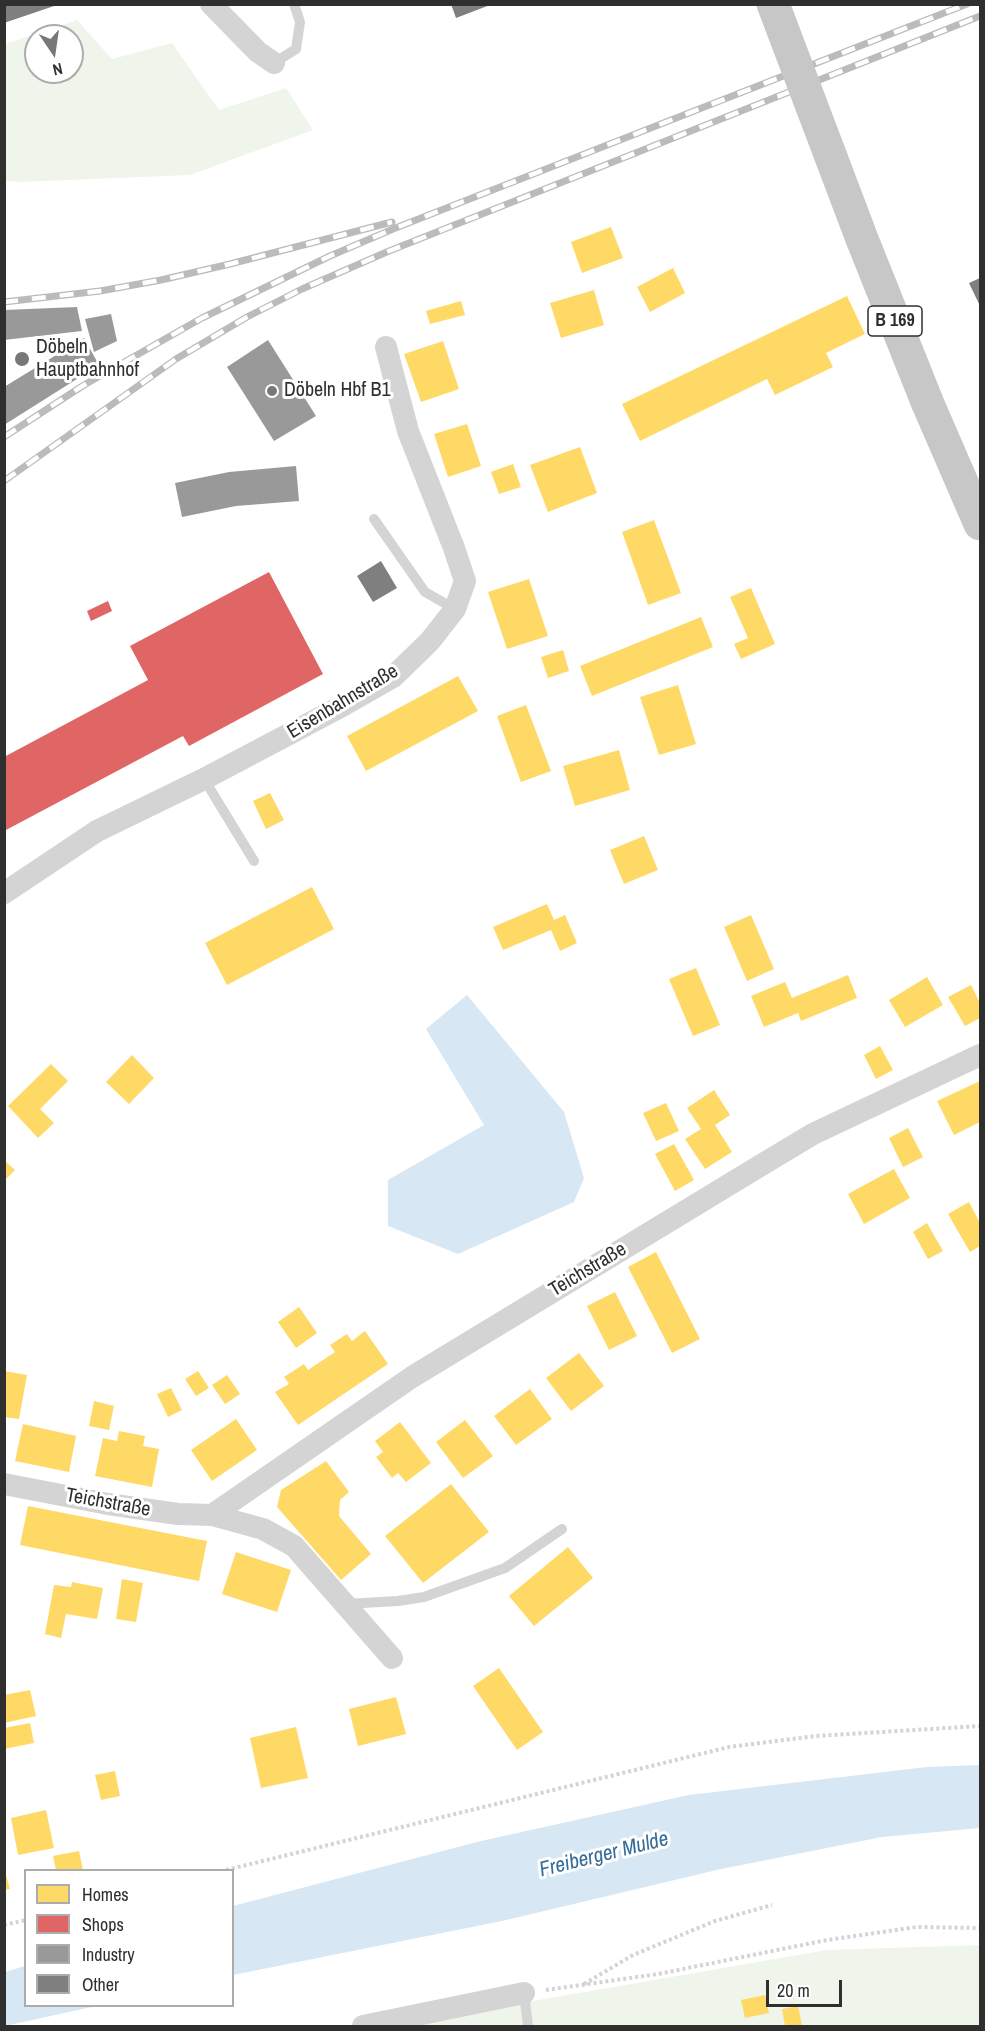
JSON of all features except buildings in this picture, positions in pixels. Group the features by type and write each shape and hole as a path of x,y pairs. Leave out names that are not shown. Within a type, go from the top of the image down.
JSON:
{"main road":[{"name":"B 169","path":"773,4 862,239 928,404 981,524"}],"street":[{"path":"211,4 258,52 274,63"},
{"name":"Eisenbahnstraße","path":"4,893 97,831 204,779 344,705 393,676 430,641 455,609 465,581 408,431 386,347"},
{"name":"Teichstraße","path":"213,1515 412,1377 772,1158 813,1134 981,1055"},
{"name":"Teichstraße","path":"4,1484 108,1504 178,1514 213,1515 262,1529 294,1546 392,1658"},
{"path":"363,2026 524,1993"}],"lane":[{"path":"274,63 296,50 300,22 294,4"},
{"path":"374,519 425,592 455,609"},
{"path":"204,779 254,861"},
{"path":"344,1604 424,1597 505,1568 562,1529"},
{"path":"524,1993 528,2026"}],"path":[{"path":"230,1869 729,1747 816,1736 981,1726"},
{"path":"580,1986 633,1955 715,1921 772,1905"},
{"path":"4,1925 24,1920"},
{"path":"524,1993 658,1974 827,1941 917,1927 981,1928"}],"shaded area":[{"path":"77,20 81,24 65,24"},
{"path":"84,28 112,59 172,43 219,110 286,88 313,130 190,175 5,181 5,44 24,38 24,84 84,84"},
{"path":"980,1945 980,2026 414,2026 504,2006 827,1950"}],"water":[{"path":"467,995 564,1112 584,1178 574,1202 458,1254 388,1226 388,1180 484,1125 426,1029"},
{"name":"Freiberger Mulde","path":"980,1765 980,1828 882,1837 721,1869 502,1921 234,1975 234,1906 481,1841 689,1795 927,1767"},
{"path":"24,1966 24,2007 91,2007 5,2026 5,1972"}],"railway":[{"path":"4,437 84,385 202,318 330,256 393,229 967,4"},
{"path":"4,481 176,359 247,317 302,289 389,251 980,16"},
{"path":"4,302 100,291 161,280 392,222"}],"place":[{"name":"Döbeln Hauptbahnhof","path":"22,359"},
{"name":"Döbeln Hbf B1","path":"272,391"}]}
